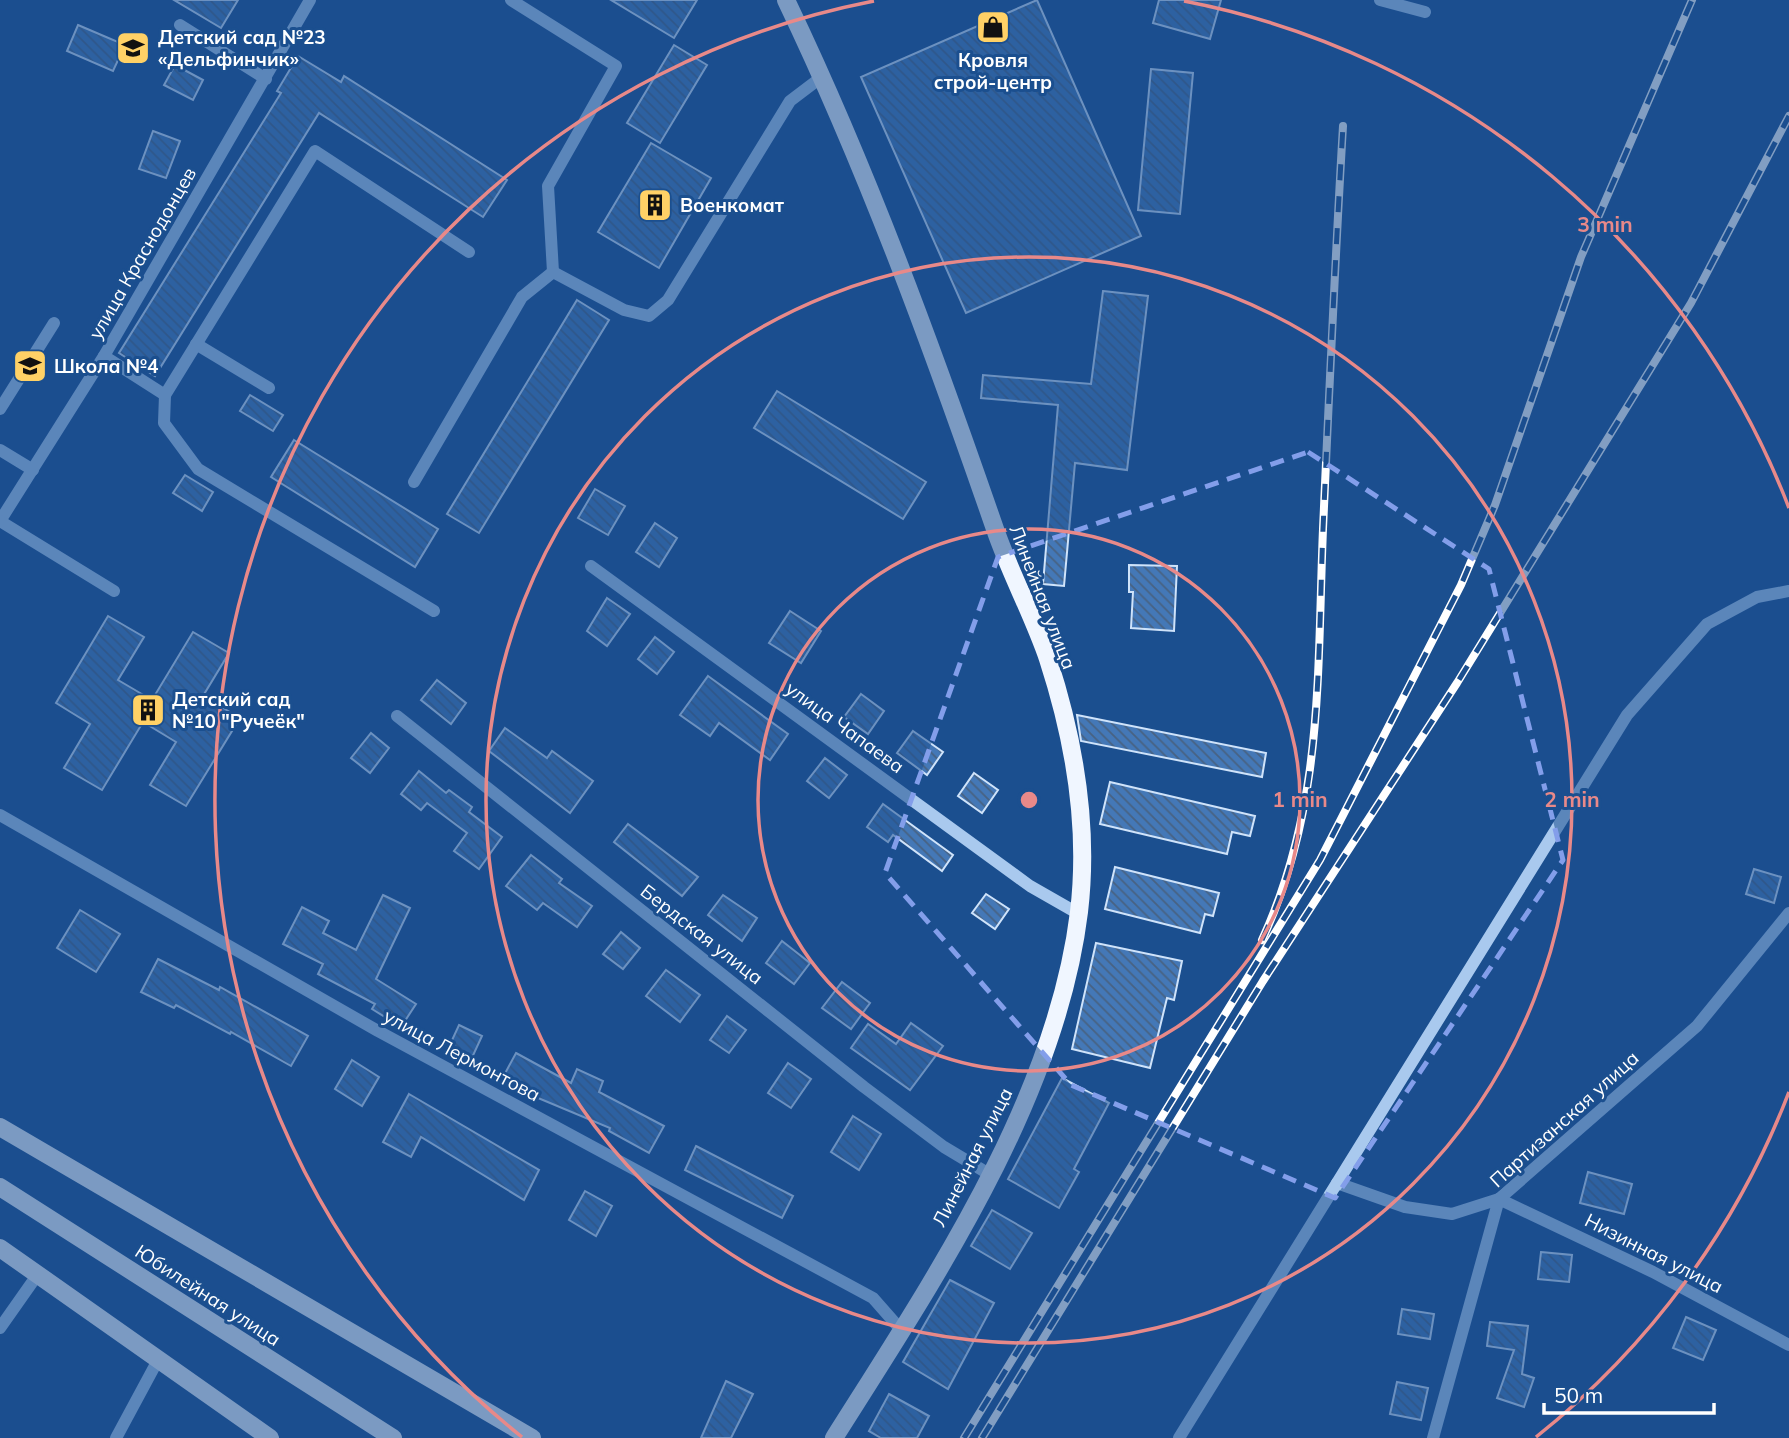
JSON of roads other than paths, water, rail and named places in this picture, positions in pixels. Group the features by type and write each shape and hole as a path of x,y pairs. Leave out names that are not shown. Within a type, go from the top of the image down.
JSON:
{"main road":[{"name":"Линейная улица","path":"786,0 852,144 948,394 1003,552 1047,658 1076,777 1083,851 1079,914 1065,986 1022,1112 902,1331 834,1438"},
{"path":"0,1127 532,1438"},
{"name":"Юбилейная улица","path":"0,1187 393,1438"},
{"path":"0,1248 270,1438"}],"street":[{"name":"улица Краснодонцев","path":"0,521 104,356 310,0"},
{"path":"511,0 616,66 548,186 553,272"},
{"path":"1380,0 1425,12"},
{"path":"180,25 266,79"},
{"path":"553,272 624,310 649,316 668,300 790,101 822,76"},
{"path":"434,611 198,469 164,423 165,395 315,151 469,252"},
{"path":"414,482 522,297 553,272"},
{"path":"0,409 54,323"},
{"path":"196,344 269,388"},
{"path":"104,356 165,395"},
{"path":"0,450 33,470"},
{"path":"0,521 114,591"},
{"name":"улица Чапаева","path":"591,566 1030,886 1079,914"},
{"path":"1179,1438 1627,715 1707,624 1756,597 1789,591"},
{"name":"Бердская улица","path":"397,716 864,1087 944,1147 989,1174"},
{"name":"улица Лермонтова","path":"0,816 378,1031 873,1298 902,1331"},
{"name":"Партизанская улица","path":"1433,1438 1499,1199 1697,1026 1789,913"},
{"path":"1337,1183 1405,1207 1452,1214 1499,1199"},
{"name":"Низинная улица","path":"1499,1199 1653,1272 1789,1345"},
{"path":"0,1328 38,1274"},
{"path":"116,1438 158,1360"}],"railway":[{"path":"964,1438 1320,860 1461,585 1495,505 1581,257 1692,0"},
{"path":"982,1438 1263,981 1457,683 1691,303 1789,116"},
{"path":"1262,940 1282,890 1297,839 1314,738 1343,126"}],"place":[{"name":"Кровля строй-центр","path":"993,27"},
{"name":"Детский сад №23 «Дельфинчик»","path":"133,48"},
{"name":"Военкомат","path":"655,205"},
{"name":"Школа №4","path":"30,366"},
{"name":"Детский сад №10 \"Ручеёк\"","path":"148,710"}]}
